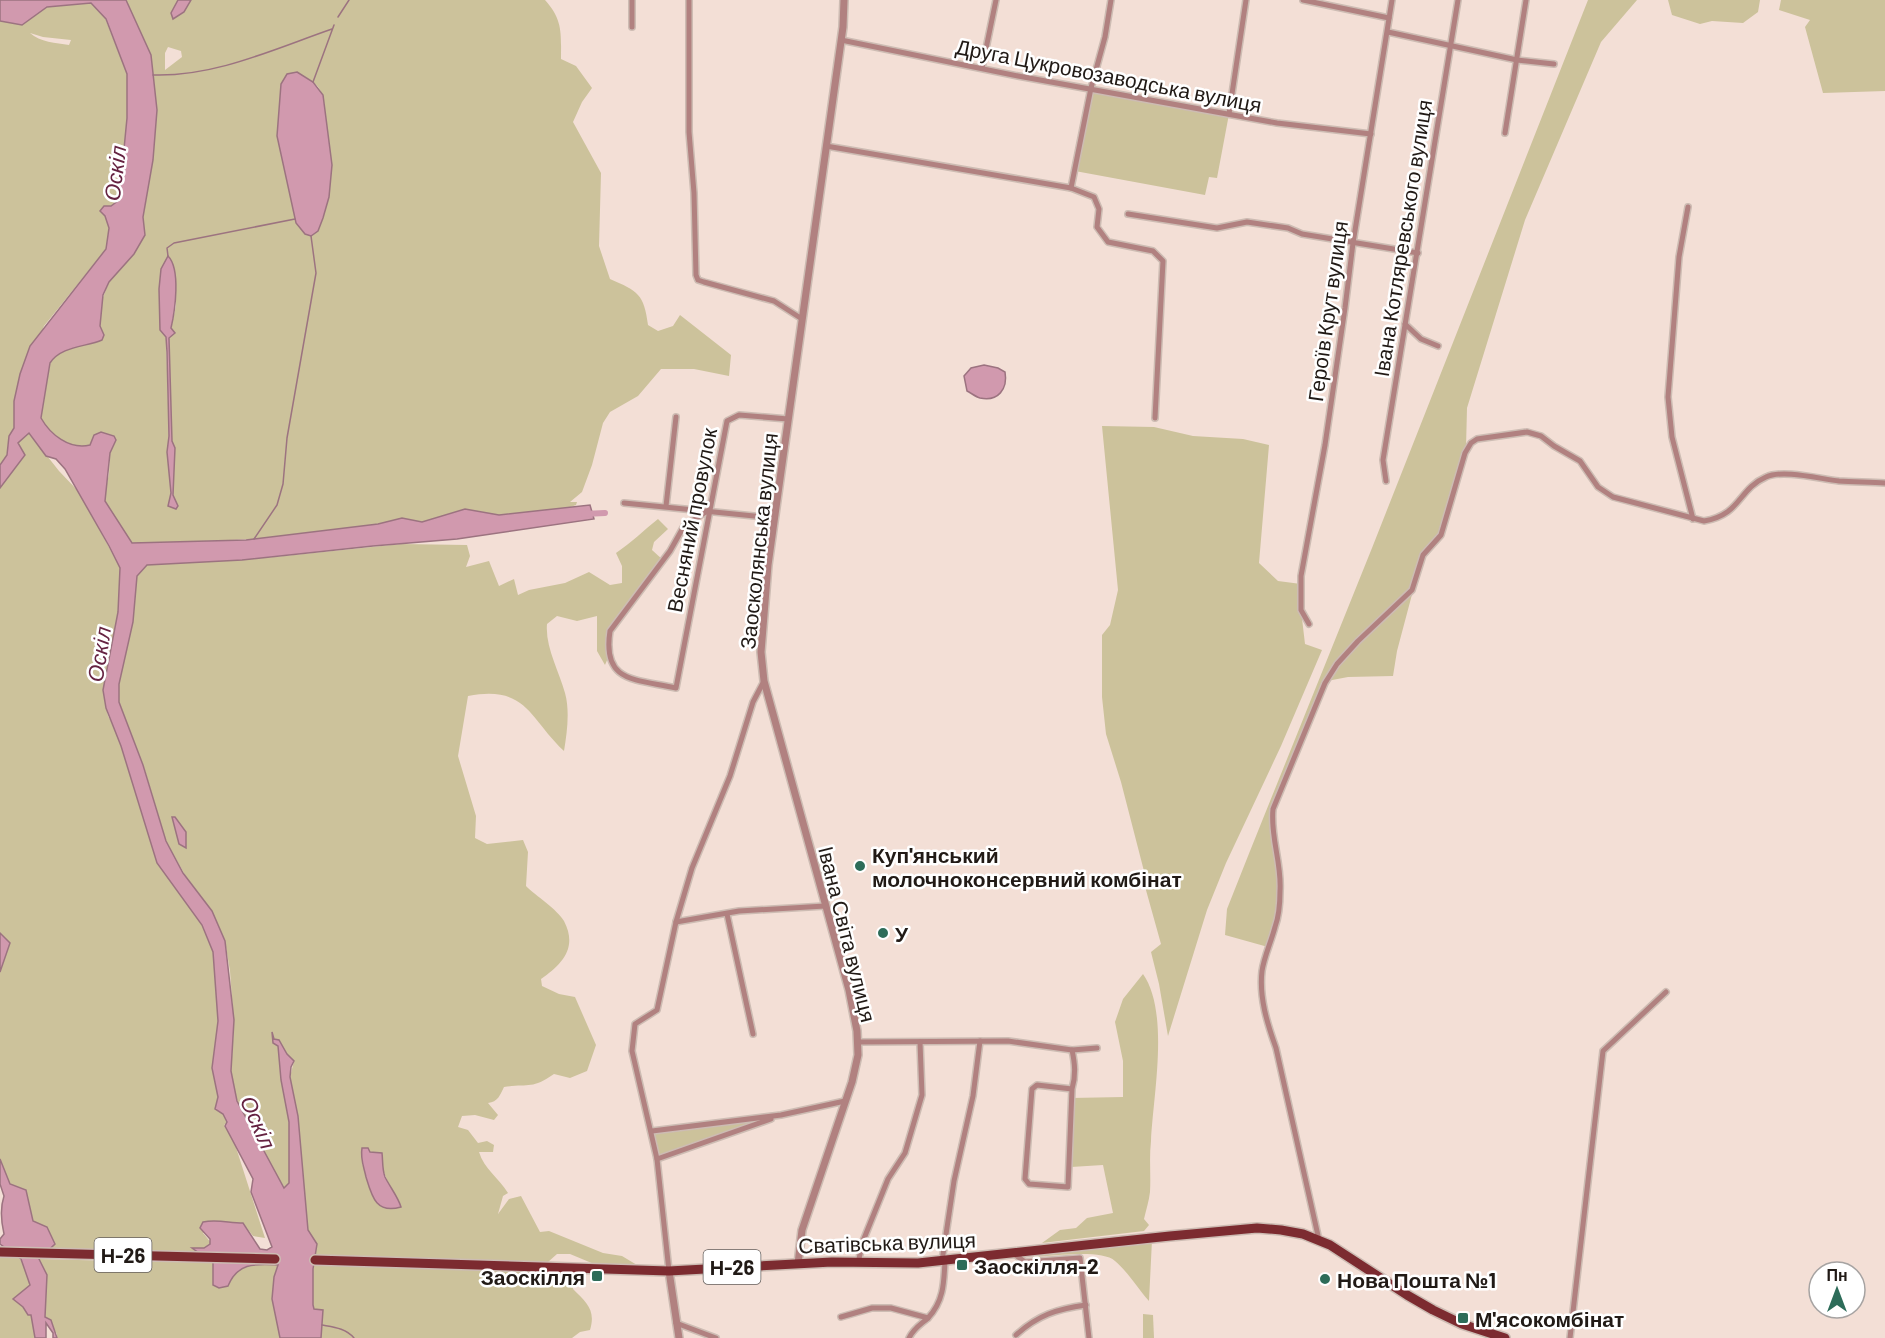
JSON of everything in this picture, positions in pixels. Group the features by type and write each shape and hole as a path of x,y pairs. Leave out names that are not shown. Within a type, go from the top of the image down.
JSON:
{"main road":[{"name":"Сватівська вулиця","path":"315,1260 669,1271 798,1263 918,1263 1257,1228 1303,1234 1318,1240 1349,1256 1433,1310 1462,1324 1505,1338"},
{"name":"Н-26","path":"0,1252 275,1259"}],"street":[{"path":"632,0 632,27"},
{"path":"689,0 689,132 694,193 696,275 698,280 774,301 802,319"},
{"name":"Заосколянська вулиця","path":"669,1271 657,1159 632,1051 633,1038 635,1024 657,1010 676,921 692,868 730,776 753,702 764,681 760,652 775,518 841,40 844,0"},
{"path":"982,68 996,0"},
{"path":"1071,188 1091,88 1105,37 1111,0"},
{"path":"1229,114 1246,0"},
{"path":"1303,0 1389,18"},
{"name":"Героїв Крут вулиця","path":"1309,624 1301,610 1301,576 1325,445 1353,243 1392,0"},
{"name":"Івана Котляревського вулиця","path":"1386,481 1383,460 1458,0"},
{"path":"1505,132 1526,0"},
{"path":"1388,32 1517,60 1554,64"},
{"name":"Друга Цукровозаводська вулиця","path":"841,40 1277,123 1371,134"},
{"path":"826,146 1071,188 1094,197 1099,209 1097,228 1108,242 1153,251 1163,261 1155,418"},
{"path":"1688,207 1679,257 1668,397 1672,437 1693,519"},
{"path":"1128,214 1217,228 1248,222 1288,228 1302,234 1418,253"},
{"path":"1405,324 1420,339 1438,346"},
{"name":"Весняний провулок","path":"709,510 684,526 670,551 610,631 609,657 618,673 676,688 727,421 739,415 788,419"},
{"path":"666,507 676,417"},
{"path":"1318,1240 1276,1047 1264,1005 1263,969 1276,924 1281,891 1272,821 1273,809 1325,683 1337,664 1412,590 1423,555 1441,536 1465,453 1471,443 1477,439 1527,432 1541,436 1580,461 1604,492 1613,497 1693,519 1717,519 1729,512 1752,486 1767,476 1786,474 1840,481 1885,483"},
{"path":"624,503 775,518"},
{"name":"Івана Світа вулиця","path":"764,681 849,990 858,1042 858,1055 845,1101 802,1230 798,1263"},
{"path":"676,921 739,911 825,906"},
{"path":"727,914 753,1034"},
{"path":"1570,1338 1603,1051 1666,992"},
{"path":"909,1338 914,1328 928,1317 941,1300 943,1261 954,1181 974,1096 980,1041"},
{"path":"858,1042 1008,1041 1071,1050 1096,1048"},
{"path":"858,1263 863,1241 888,1179 905,1153 922,1095 920,1042"},
{"path":"1071,1050 1075,1068 1071,1089 1068,1187 1029,1184 1025,1179 1032,1089 1037,1085 1071,1089"},
{"path":"652,1131 781,1115 845,1101"},
{"path":"657,1159 781,1115"},
{"path":"1012,1254 1025,1262 1080,1258 1089,1338"},
{"path":"669,1271 679,1338"},
{"path":"1016,1335 1030,1322 1059,1309 1086,1305"},
{"path":"841,1317 872,1308 891,1308 928,1317"},
{"path":"676,1323 716,1338"}],"shaded area":[{"path":"0,0 126,0 151,55 157,110 153,160 143,217 145,235 134,254 109,282 103,295 100,326 104,335 102,340 67,350 50,363 41,418 55,435 75,445 90,445 94,435 101,432 114,436 116,440 110,453 105,501 132,543 246,540 378,524 402,518 422,522 465,509 499,515 590,505 594,519 457,539 242,560 147,565 137,576 133,622 119,684 119,702 143,765 166,841 183,873 212,911 225,941 234,1020 231,1071 237,1101 284,1188 289,1183 289,1122 281,1080 278,1046 273,1043 272,1032 274,1039 279,1040 294,1061 290,1077 298,1116 308,1230 317,1244 313,1269 313,1305 314,1309 323,1310 321,1338 280,1338 272,1299 274,1277 278,1265 248,1266 237,1272 228,1286 219,1288 213,1285 213,1263 192,1248 204,1248 210,1244 210,1239 200,1228 203,1222 213,1221 243,1223 260,1249 267,1250 272,1247 251,1192 253,1179 225,1126 227,1122 223,1114 215,1109 218,1097 212,1068 218,1021 213,952 202,925 157,863 121,746 106,708 103,690 118,612 120,568 65,469 56,459 46,456 29,433 18,443 25,455 0,488 0,465 7,455 9,436 14,428 14,401 30,346 106,249 109,228 105,216 100,211 104,206 111,206 119,200 127,118 127,74 106,19 91,3 47,7 22,25 0,21"},
{"path":"126,0 178,0 171,13 173,19 184,11 191,0 545,0 558,21 561,34 561,59 576,66 592,88 582,102 573,122 601,173 599,246 610,279 638,295 644,306 648,325 658,331 673,326 680,315 731,355 729,376 694,369 661,369 638,396 610,412 603,423 582,492 570,502 577,502 576,505 568,508 499,515 465,509 422,522 403,518 378,524 254,539 132,544 103,501 109,474 110,453 116,440 94,435 90,445 68,443 55,435 41,418 50,364 86,306 103,335 100,326 102,300 109,282 134,254 145,235 143,217 153,160 157,110 151,55","holes":["168,47 181,51 182,57 165,70 165,53","287,74 298,75 314,82 323,97 330,149 330,176 327,203 318,231 295,218 277,136 281,84","174,268 176,306 169,337 174,447 171,491 167,452 169,436 166,336 159,318 161,269"]},
{"path":"178,0 191,0 184,12 173,19 171,13"},
{"path":"1588,0 1637,0 1601,42 1525,220 1467,408 1466,448 1441,535 1423,553 1397,651 1393,676 1348,677 1327,681 1273,809 1280,876 1276,924 1268,947 1225,935 1227,909"},
{"path":"1668,0 1760,0 1758,12 1743,23 1712,21 1700,24 1672,15"},
{"path":"1781,0 1885,0 1885,91 1823,93 1805,27 1810,20 1779,10"},
{"path":"91,3 105,18 127,74 127,118 119,200 111,206 104,206 109,229 106,249 44,326 14,401 14,428 9,436 7,455 0,465 0,21 20,24 47,7","holes":["30,33 71,40 69,45 54,43"]},
{"path":"297,72 313,82 323,95 332,165 329,197 323,218 318,231 311,236 305,234 296,223 277,136 281,84 287,74"},
{"path":"1091,88 1229,114 1217,178 1209,177 1205,195 1075,171"},
{"path":"168,256 175,270 176,280 171,328 175,333 169,338 172,441 175,448 173,495 178,506 176,509 168,506 171,493 167,452 169,436 167,352 166,337 160,330 161,269"},
{"path":"984,365 1005,372 1006,378 1000,393 986,399 967,391 964,376 971,368"},
{"path":"1102,426 1154,427 1193,436 1243,439 1269,445 1259,563 1278,581 1301,584 1305,644 1322,650 1207,910 1168,1036 1151,952 1161,944 1144,883 1145,875 1121,782 1106,734 1102,697 1102,635 1110,625 1118,590"},
{"path":"29,433 80,493 120,568 118,612 103,690 108,716 121,746 157,863 202,925 213,952 218,1021 212,1068 218,1097 215,1109 223,1114 227,1123 224,1125 233,1138 265,1238 253,1236 243,1223 221,1222 203,1233 212,1244 204,1248 193,1249 200,1253 49,1249 55,1244 39,1224 33,1221 26,1190 10,1184 0,1159 0,972 10,943 0,933 0,488 25,455 18,443"},
{"path":"658,519 668,529 654,542 652,550 663,560 614,625 605,665 597,651 597,616 577,621 557,616 547,624 550,650 567,700 568,722 564,751 525,707 503,695 488,694 468,696 458,756 476,816 475,838 487,844 523,840 528,852 526,886 552,907 564,921 569,939 566,954 541,979 542,986 559,994 575,997 596,1045 587,1071 570,1078 554,1074 535,1084 504,1087 496,1100 488,1103 498,1115 494,1120 475,1115 462,1116 458,1127 468,1130 478,1143 487,1141 494,1145 493,1152 479,1152 484,1163 508,1193 503,1196 498,1214 509,1199 521,1196 540,1232 549,1231 603,1253 622,1256 637,1265 594,1264 570,1254 557,1254 548,1262 396,1259 565,1270 572,1275 573,1289 589,1307 592,1317 590,1330 580,1332 572,1338 321,1338 323,1310 314,1309 313,1305 313,1269 317,1244 307,1231 298,1116 290,1077 294,1061 273,1035 273,1043 278,1045 281,1080 289,1122 289,1183 285,1188 237,1102 231,1071 234,1026 230,971 225,941 212,911 185,875 166,841 144,767 119,702 119,684 129,637 137,576 147,565 274,557 401,544 467,545 470,556 466,567 489,561 499,586 514,579 518,595 529,590 565,583 589,572 610,585 622,583 622,566 616,553","holes":["370,1152 383,1158 382,1167 393,1195 365,1171 362,1163"]},
{"path":"172,817 175,817 186,832 186,848 179,844"},
{"path":"0,933 10,943 0,972"},
{"path":"1143,974 1156,1010 1158,1032 1150,1147 1150,1192 1144,1219 1149,1225 1144,1231 1042,1243 1060,1230 1076,1228 1087,1218 1113,1213 1103,1165 1071,1167 1071,1098 1123,1097 1123,1061 1115,1022 1123,999"},
{"path":"781,1115 657,1159 652,1131"},
{"path":"362,1148 368,1148 370,1152 382,1153 385,1177 401,1207 386,1208 376,1202 366,1177"},
{"path":"0,1159 10,1184 26,1190 33,1221 47,1227 55,1244 39,1259 47,1275 45,1317 51,1320 57,1338 53,1338 53,1333 46,1323 46,1338 35,1338 31,1315 28,1315 23,1307 13,1299 30,1285 21,1259 0,1244 0,1239 4,1234 1,1215 4,1196 0,1184"},
{"path":"1152,1240 1149,1301 1124,1270 1109,1257 1089,1254 1035,1257 1031,1255"},
{"path":"0,1255 15,1256 24,1265 30,1285 13,1299 23,1307 28,1315 31,1314 35,1338 0,1338"},
{"path":"39,1259 156,1262 196,1260 213,1263 213,1285 228,1286 237,1272 248,1266 278,1265 274,1277 272,1299 280,1338 57,1338 57,1334 45,1317"},
{"path":"1143,1314 1153,1315 1154,1338 1143,1338"}],"waterway":[{"path":"338,17 349,0"},
{"path":"313,82 334,25"},
{"path":"153,75 222,67 332,29"},
{"path":"168,256 167,248 174,243 295,219"},
{"path":"254,539 277,505 283,484 287,438 316,273 311,236"},
{"path":"584,514 605,513"},
{"path":"322,1325 343,1330 354,1338"}],"place":[{"name":"Куп'янський молочноконсервний комбінат","path":"860,866"},
{"name":"У","path":"883,933"},
{"name":"Заоскілля-2","path":"962,1265"},
{"name":"Заоскілля","path":"597,1276"},
{"name":"Нова Пошта №1","path":"1325,1279"},
{"name":"М'ясокомбінат","path":"1463,1318"}],"water label":[{"name":"Оскіл","path":"114,173"},
{"name":"Оскіл","path":"98,654"},
{"name":"Оскіл","path":"259,1122"}]}
